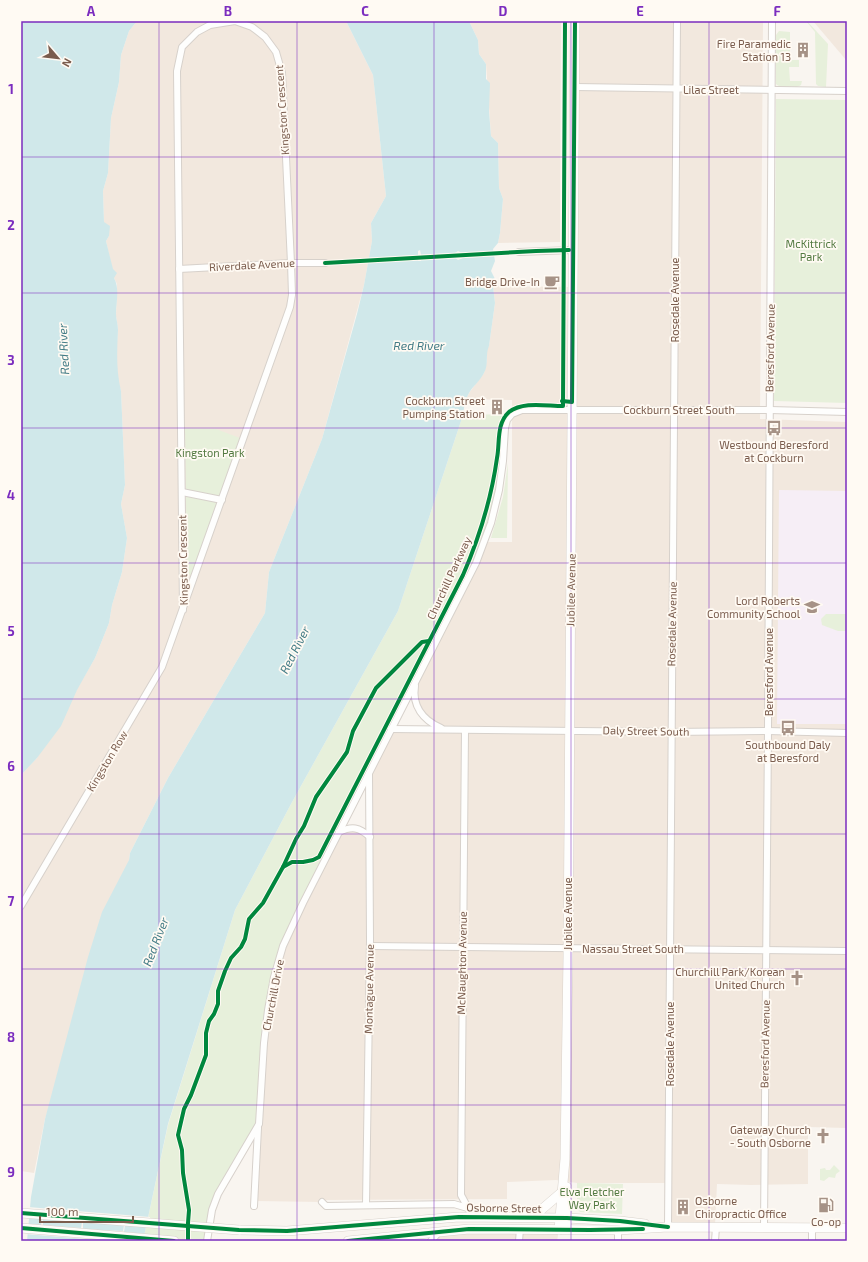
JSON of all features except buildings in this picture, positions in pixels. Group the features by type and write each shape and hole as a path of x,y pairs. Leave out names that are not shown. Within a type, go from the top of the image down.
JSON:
{"main road":[{"name":"Jubilee Avenue","path":"563,1218 562,1192 565,1159 568,948 575,21"},
{"name":"Jubilee Avenue","path":"562,1230 568,1192 565,1159"},
{"path":"522,1217 541,1210 562,1192"},
{"name":"Osborne Street","path":"21,1213 239,1230 287,1231 459,1217 563,1218 620,1221 668,1227"},
{"name":"Osborne Street","path":"348,1241 470,1229 618,1230 668,1227 847,1228"},
{"path":"21,1228 174,1241"}],"street":[{"name":"Kingston Crescent","path":"235,21 252,27 265,37 276,52 282,73 292,263 292,295 290,307 183,610 178,66 182,47 197,32 210,25 235,21"},
{"name":"Rosedale Avenue","path":"668,1227 677,21"},
{"name":"Beresford Avenue","path":"764,1227 772,21"},
{"name":"Lilac Street","path":"575,88 847,91"},
{"path":"519,252 573,250"},
{"name":"Riverdale Avenue","path":"179,269 292,263 326,263"},
{"name":"Cockburn Street South","path":"512,414 522,410 770,410 847,412"},
{"name":"Churchill Drive","path":"254,1206 264,1043 274,977 283,946 339,832 476,563 495,508 503,461 505,428 507,420 512,414"},
{"path":"182,492 222,500"},
{"name":"Kingston Row","path":"21,906 158,674 183,610"},
{"path":"416,681 414,692 417,706 421,713 430,723 444,730"},
{"name":"Daly Street South","path":"391,729 671,732 768,731 847,733"},
{"name":"McNaughton Avenue","path":"464,730 461,1195 468,1208"},
{"name":"Montague Avenue","path":"366,1205 370,946 369,774"},
{"path":"339,832 348,828 357,828 365,832 370,837"},
{"name":"Nassau Street South","path":"370,946 847,951"},
{"name":"Churchill Drive","path":"207,1241 212,1210 218,1194 258,1124"},
{"path":"454,1204 461,1195"},
{"name":"Osborne Street","path":"322,1202 326,1206 454,1204 502,1217"},
{"path":"716,1227 716,1241"},
{"path":"812,1228 812,1241"},
{"path":"520,1229 520,1241"},
{"path":"618,1230 618,1241"},
{"path":"432,1241 438,1233"}],"shaded area":[{"path":"137,21 346,21 373,75 386,196 371,223 372,241 364,285 322,439 269,572 265,613 168,778 130,853 45,1119 34,1173 21,1171 21,775 37,758 95,658 109,623 112,605 122,572 127,538 121,504 125,485 121,391 117,377 116,355 118,328 116,316 117,284 114,278 106,241 109,236 104,222 103,191 108,173 111,118 119,82 121,55 129,31"},
{"path":"469,21 561,21 560,242 498,243 503,199 499,188 498,143 491,136 486,64 479,54 478,40"},
{"path":"575,21 763,21 760,419 847,422 847,1128 808,1127 808,1184 717,1184 715,1225 668,1227 669,1183 577,1183 556,1180 507,1182 507,1199 322,1200 322,1202 255,1201 268,1010 283,946 339,832 348,828 369,837 369,773 391,729 443,729 430,723 417,706 416,681 484,542 512,542 512,400 466,399 484,373 495,303 493,286 572,287"},
{"path":"813,21 847,21 847,61"},
{"name":"Lord Roberts Community School","path":"779,490 847,491 847,724 777,724"},
{"path":"559,1230 557,1241 431,1241 438,1233"}],"green space":[{"path":"806,21 828,44 826,87 818,86 816,84 815,32"},
{"path":"779,31 790,32 790,60 799,60 799,67 789,67 790,81 802,81 801,85 799,86 785,88 776,84 776,35"},
{"name":"McKittrick Park","path":"776,99 847,100 847,403 774,401"},
{"path":"512,414 507,420 503,461 484,542 283,946 268,1010 259,1124 218,1194 207,1241 143,1241 168,1125 235,910 291,804 398,611 463,415"},
{"name":"Kingston Park","path":"185,428 216,429 240,438 192,575 187,574"},
{"path":"508,463 507,538 491,538 503,497"},
{"path":"826,614 846,614 846,631 838,631 822,625 821,619"},
{"path":"834,1165 840,1171 836,1174 835,1178 829,1177 824,1181 820,1180 820,1169 825,1168 826,1170 830,1170"},
{"name":"Elva Fletcher Way Park","path":"577,1183 623,1184 622,1214 580,1212 577,1208"}],"water":[{"name":"Red River","path":"21,21 137,21 129,31 121,55 119,82 111,118 108,173 103,191 104,222 110,226 109,236 106,241 113,269 117,273 114,278 117,287 117,360 121,391 125,485 121,504 127,538 122,572 112,605 109,623 95,658 77,690 61,726 37,758 21,775"},
{"name":"Red River","path":"346,21 469,21 478,40 479,54 486,64 486,79 490,83 489,111 491,136 498,143 499,188 503,199 498,243 493,249 495,261 491,271 495,279 493,286 495,303 487,352 487,363 481,379 471,390 467,398 463,415 398,611 291,804 235,910 168,1124 143,1241 27,1241 31,1197 45,1119 88,957 102,912 129,860 130,853 168,778 265,613 269,572 322,439 357,314 372,241 371,223 386,196 373,75"}],"pier":[{"path":"420,250 421,255 455,253 458,251 462,253 495,251 496,256 463,258 458,260 455,258 366,263 367,258 418,255 418,251"},
{"path":"28,1207 150,1217 148,1227 125,1225 124,1232 147,1234 145,1241 111,1241 25,1234 26,1224 41,1225 42,1219 27,1217","holes":["43,1219 82,1222 81,1228 43,1225","83,1222 124,1225 123,1231 83,1229"]}],"cycle path":[{"name":"Churchill Parkway","path":"188,1241 189,1210 183,1173 182,1150 178,1135 184,1109 191,1095 206,1055 206,1033 209,1021 218,1004 218,991 225,971 231,958 241,947 245,939 249,919 263,903 283,867 292,862 303,862 319,857 463,575 480,532 488,504 495,474 499,434 502,422 509,412 521,406 563,406 565,21"},
{"path":"562,401 572,402 575,21"},
{"path":"325,263 569,250"},
{"path":"283,867 304,826 316,797 347,752 353,731 376,688 422,642 429,641"},
{"path":"21,1213 239,1230 287,1231 459,1217 567,1218 620,1221 668,1227"},
{"path":"21,1228 174,1241"},
{"path":"348,1241 469,1229 643,1229"}],"place":[{"name":"Fire Paramedic Station 13","path":"803,50"},
{"name":"Bridge Drive-In","path":"552,282"},
{"name":"Cockburn Street Pumping Station","path":"497,407"},
{"name":"Westbound Beresford at Cockburn","path":"774,428"},
{"name":"Lord Roberts Community School","path":"812,607"},
{"name":"Southbound Daly at Beresford","path":"788,728"},
{"name":"Churchill Park/Korean United Church","path":"797,978"},
{"name":"Gateway Church - South Osborne","path":"823,1136"},
{"name":"Co-op","path":"826,1205"},
{"name":"Osborne Chiropractic Office","path":"683,1207"}]}
